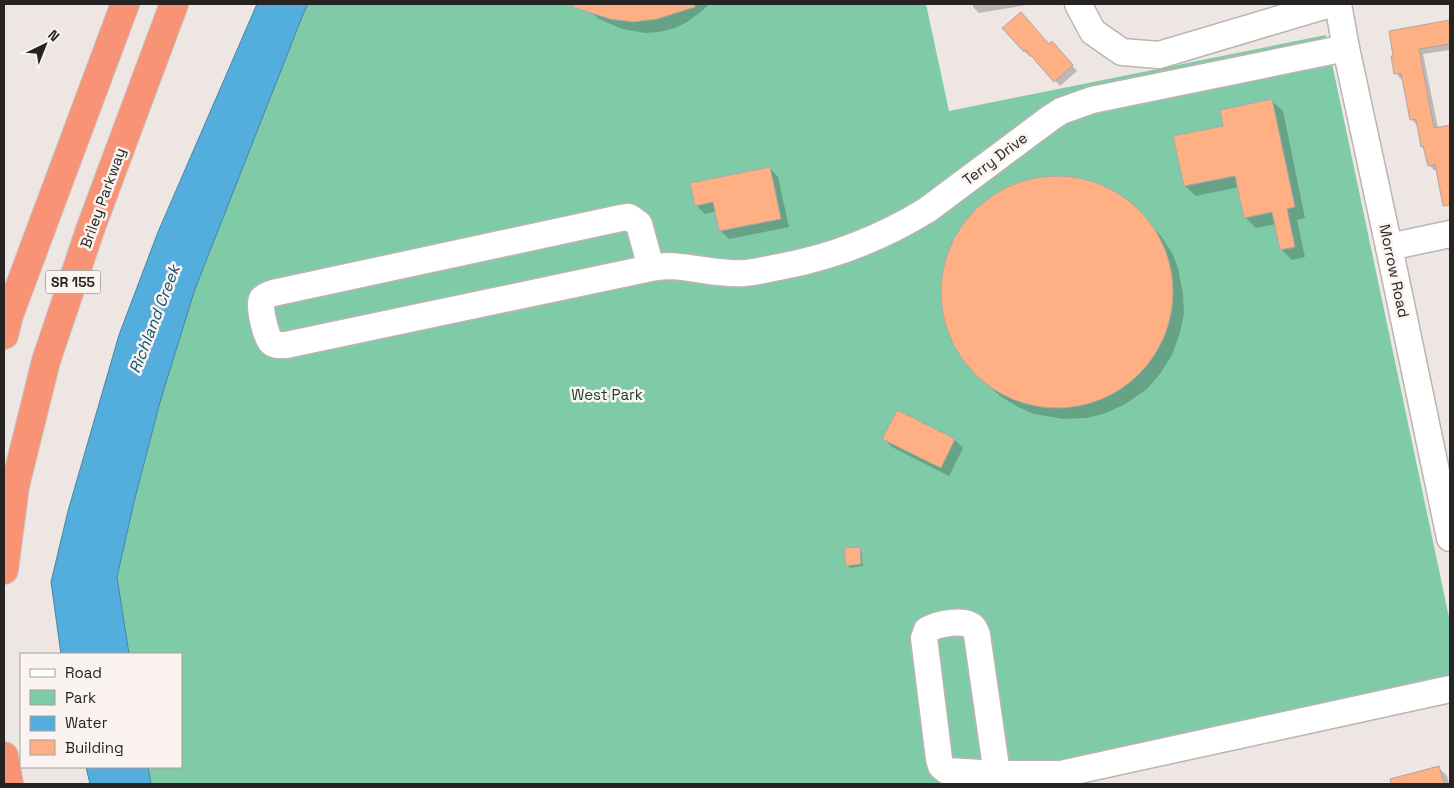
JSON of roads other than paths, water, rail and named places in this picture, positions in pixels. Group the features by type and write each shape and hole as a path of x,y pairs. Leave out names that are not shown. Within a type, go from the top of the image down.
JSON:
{"highway":[{"name":"SR 155","path":"4,335 9,315 125,4"},
{"name":"Briley Parkway","path":"4,570 15,486 46,361 91,227 174,4"},
{"path":"4,756 9,784"}],"street":[{"path":"1078,4 1093,32 1122,52 1159,56 1330,4"},
{"name":"Morrow Road","path":"1338,4 1450,538"},
{"name":"Terry Drive","path":"650,268 638,224 635,219 630,217 273,293 262,299 260,304 266,336 274,344 286,345 650,268 668,266 724,273 746,273 803,262 836,253 870,240 927,210 1034,130 1061,112 1074,106 1092,100 1346,48"},
{"path":"1390,247 1450,234"},
{"path":"997,774 977,635 973,627 964,622 935,625 927,630 924,638 939,759 941,766 947,771 997,774 1061,774 1450,689"}],"water":[{"name":"Richland Creek","path":"257,4 308,4 195,289 160,402 117,577 129,653 61,653 51,582 68,511 119,335 158,232"},
{"path":"86,768 148,768 151,784 90,784"}],"park label":[{"name":"West Park","path":"607,395"}]}
